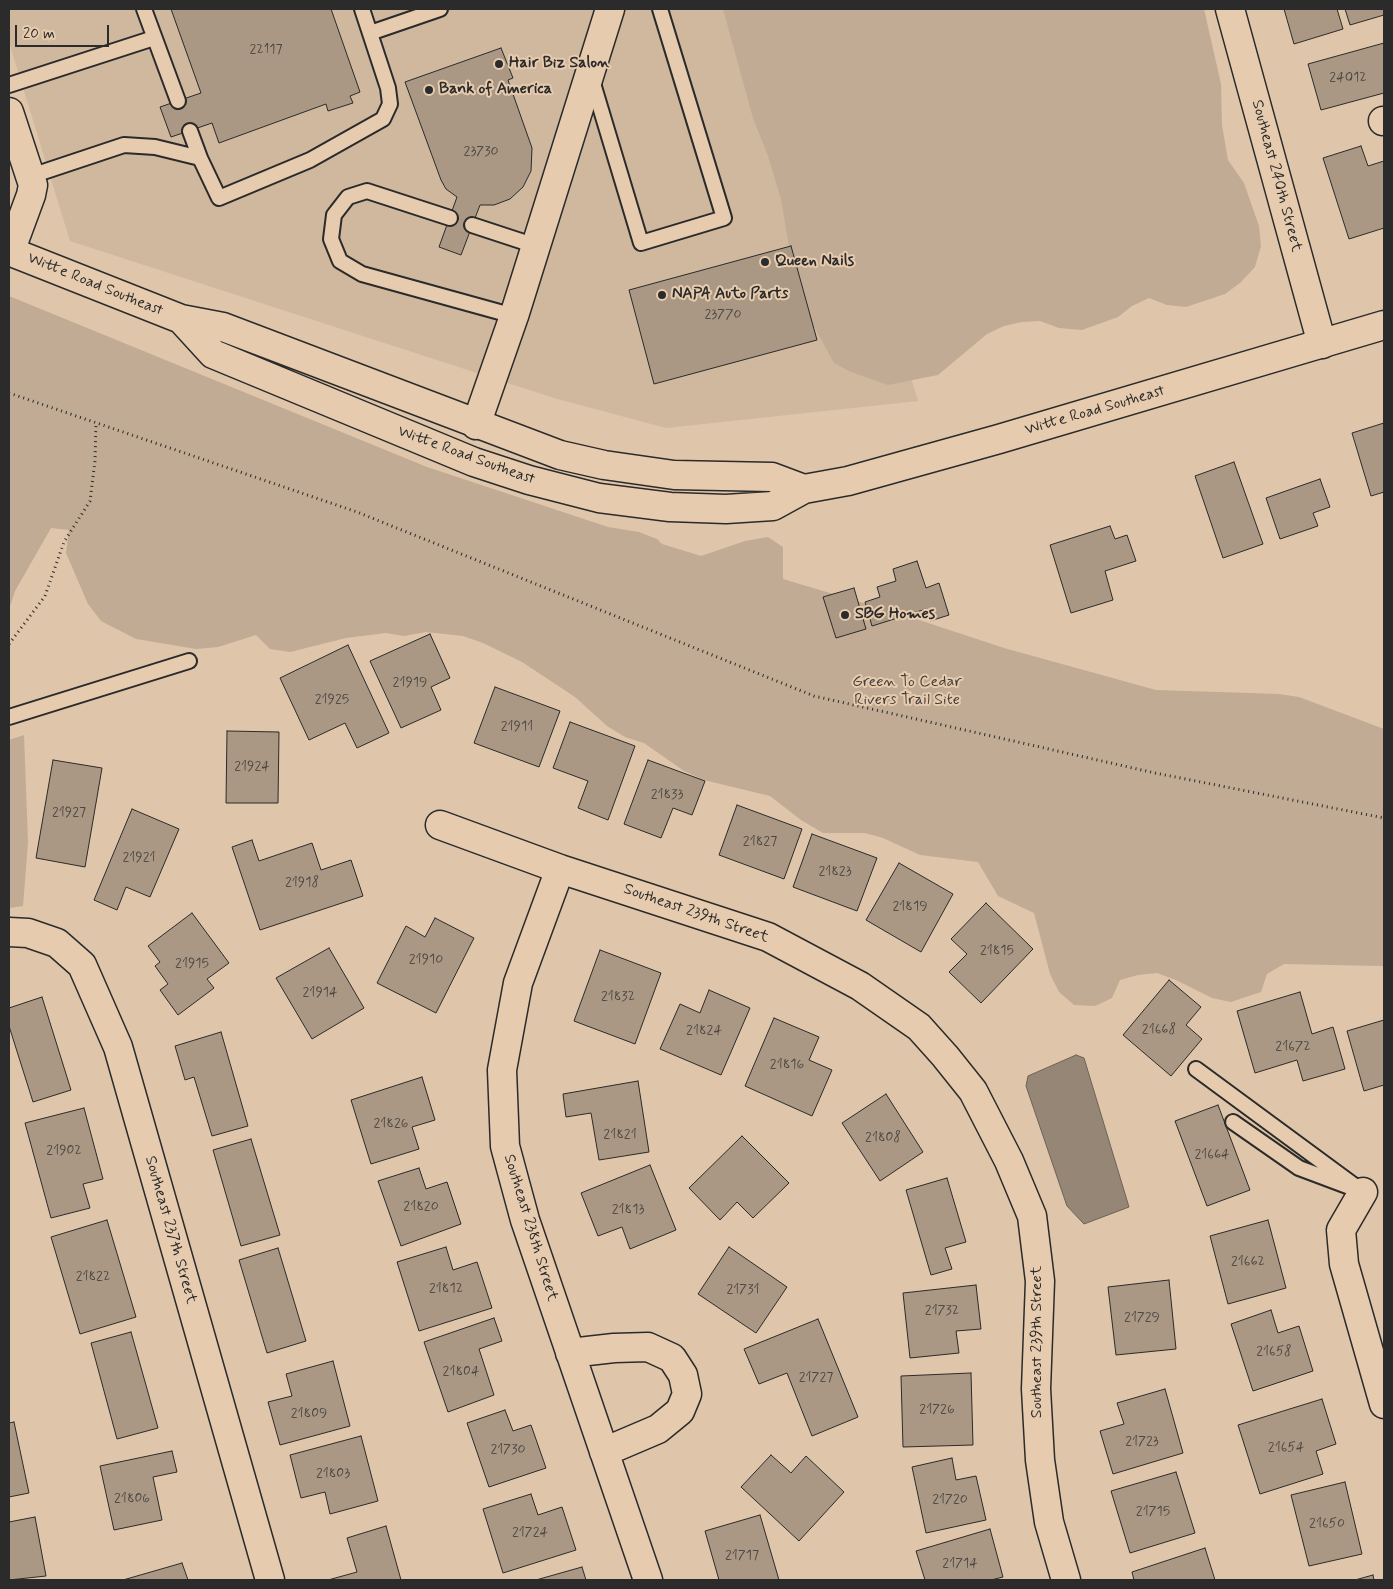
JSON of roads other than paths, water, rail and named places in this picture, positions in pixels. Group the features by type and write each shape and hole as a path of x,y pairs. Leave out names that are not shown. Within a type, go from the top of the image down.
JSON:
{"street":[{"path":"304,392 332,388 433,427 445,429 476,425 514,316 610,9"},
{"name":"Southeast 240th Street","path":"1230,9 1322,344"},
{"path":"9,112 31,176 31,195 10,252"},
{"name":"Witte Road Southeast","path":"10,252 181,319 223,327 476,425 560,455 604,465 674,475 772,477 804,489"},
{"name":"Witte Road Southeast","path":"181,319 213,354 474,462 529,480 599,498 670,507 726,509 773,506 804,489 848,481 999,439 1384,325"},
{"name":"Southeast 239th Street","path":"440,825 560,869 768,937 860,986 919,1027 973,1091 1009,1161 1032,1216 1040,1282 1036,1389 1040,1460 1049,1522 1066,1580"},
{"name":"Southeast 238th Street","path":"560,869 518,983 502,1070 505,1146 525,1220 648,1580"},
{"name":"Southeast 237th Street","path":"9,932 28,933 57,943 82,965 118,1047 270,1580"},
{"path":"1363,1192 1341,1230 1344,1264 1384,1404"},
{"path":"570,1353 614,1348 648,1347 672,1358 683,1375 686,1394 680,1411 658,1429 604,1452"}],"lane":[{"path":"144,9 178,101"},
{"path":"190,131 200,158 219,198 310,160 383,119 390,104 388,88 362,9"},
{"path":"370,33 440,9"},
{"path":"590,73 641,243 724,218 660,9"},
{"path":"9,85 154,38"},
{"path":"31,176 124,145 154,147 200,158"},
{"path":"450,218 367,191 348,197 334,215 331,239 340,261 362,274 514,316"},
{"path":"472,226 536,246"},
{"path":"9,717 189,661"},
{"path":"1196,1069 1363,1192"},
{"path":"1233,1122 1299,1168 1363,1192"}],"place":[{"name":"Hair Biz Salon","path":"499,64"},
{"name":"Bank of America","path":"429,90"},
{"name":"Queen Nails","path":"765,262"},
{"name":"NAPA Auto Parts","path":"662,295"},
{"name":"SBG Homes","path":"845,615"}],"park label":[{"name":"Green To Cedar Rivers Trail Site","path":"907,692"}]}
